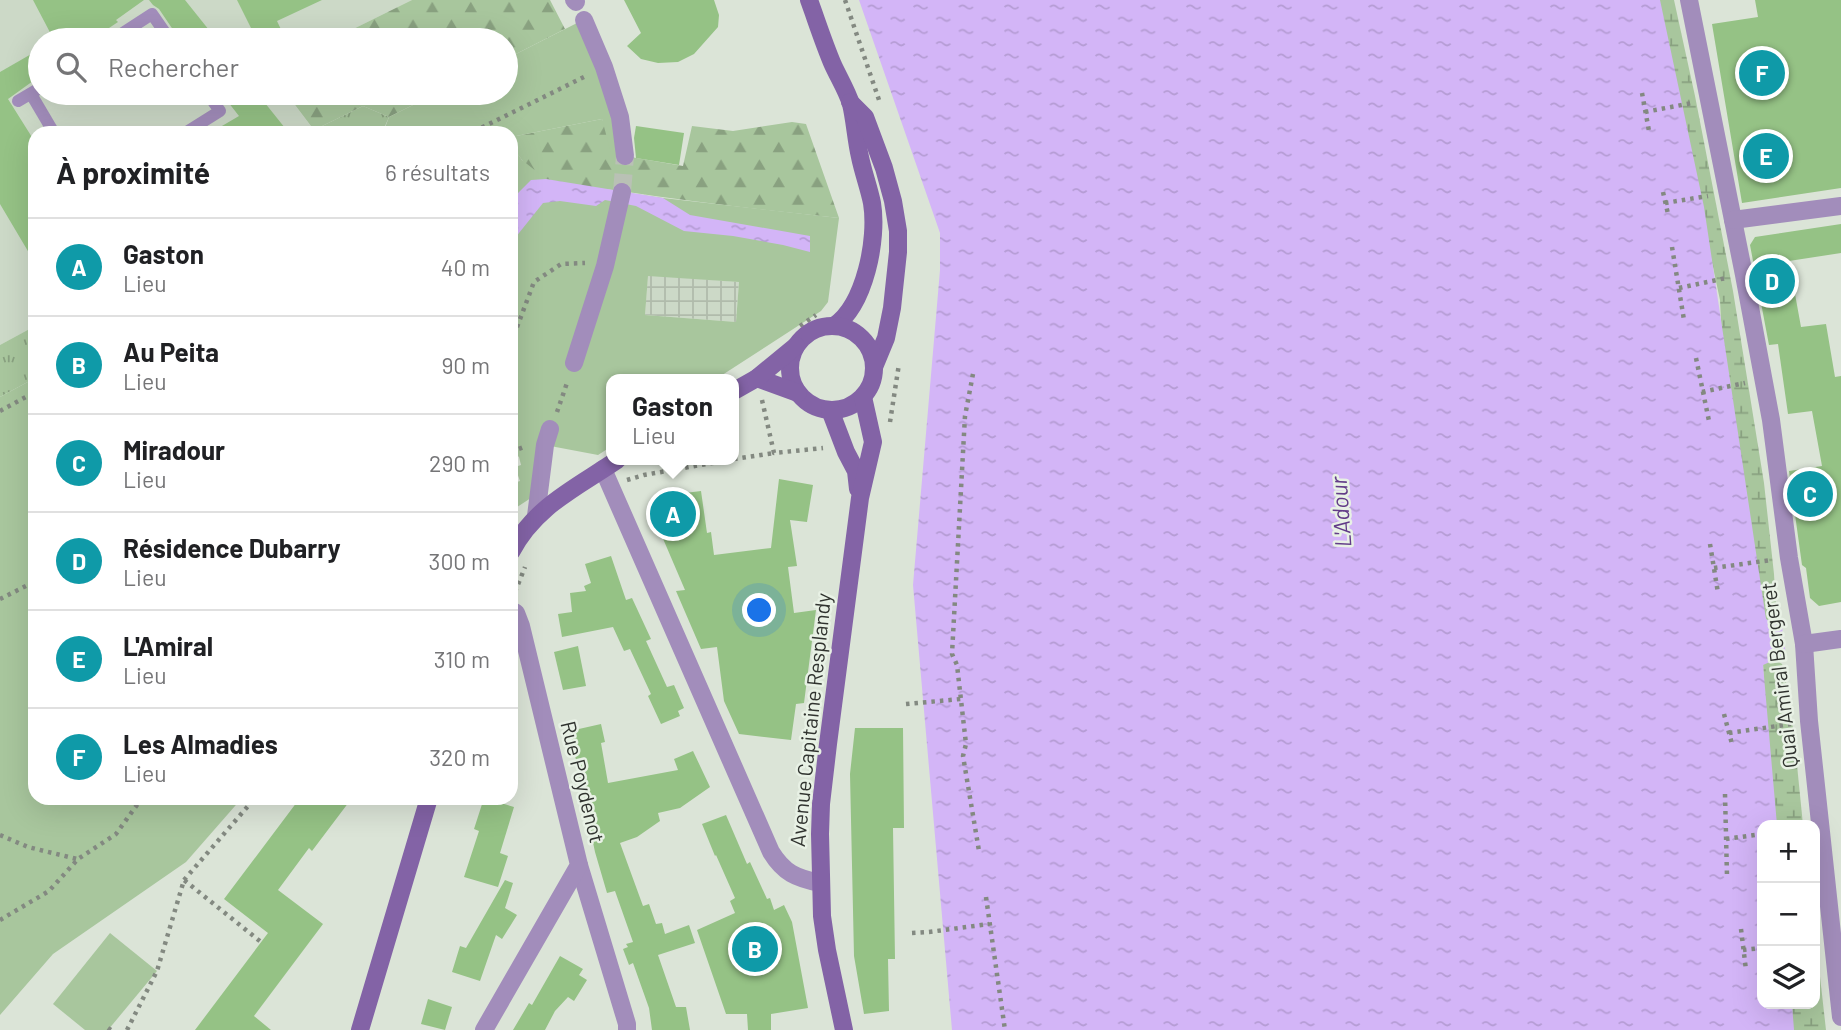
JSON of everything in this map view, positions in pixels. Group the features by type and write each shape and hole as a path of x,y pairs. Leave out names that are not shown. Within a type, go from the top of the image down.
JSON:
{"main road":[{"path":"809,0 850,102 859,156 872,204 873,231 862,284 851,306 834,326"},
{"path":"757,378 799,393 811,404 830,410 848,407 863,397 871,383 874,367 886,338 892,308 898,231 884,168 866,117 850,102"},
{"path":"739,388 757,378 810,332 834,326 846,328 866,344 874,367"},
{"path":"798,344 793,353 791,374 799,393"},
{"name":"Avenue Capitaine Resplandy","path":"844,1030 827,950 820,883 821,804 860,498 873,442 863,397"},
{"name":"Avenue Capitaine Resplandy","path":"830,410 856,471 860,498"},
{"path":"518,539 536,516 551,503 608,465"},
{"path":"360,1030 427,805"}],"street":[{"name":"Quai Amiral Bergeret","path":"1689,0 1771,420 1789,558 1804,644 1809,721 1841,1017"},
{"path":"584,20 604,67 620,117 625,156"},
{"path":"574,363 605,266 621,198"},
{"path":"1733,220 1841,206"},
{"path":"536,516 545,445 551,429"},
{"path":"610,465 771,852 778,864 789,873 820,883"},
{"name":"Rue Poydenot","path":"484,1030 579,865 518,618"},
{"path":"1804,644 1841,639"},
{"path":"579,865 627,1030"}],"lane":[{"path":"130,28 152,14 162,28"},
{"path":"18,101 28,95"},
{"path":"41,105 51,126"},
{"path":"196,126 220,111 216,105"}],"path":[{"path":"485,126 604,67"},
{"path":"1642,93 1649,131"},
{"path":"1646,112 1710,100"},
{"path":"1663,192 1668,214"},
{"path":"1665,203 1726,193"},
{"path":"1672,247 1685,320"},
{"path":"518,324 534,282 561,264 579,263"},
{"path":"1679,288 1744,275"},
{"path":"1696,358 1709,421"},
{"path":"551,429 574,363"},
{"path":"973,374 965,416 952,654 957,665 966,744 963,755 979,851"},
{"path":"1702,392 1763,380"},
{"path":"0,411 28,396"},
{"path":"739,458 774,453"},
{"path":"1710,544 1718,593"},
{"path":"1714,568 1789,558"},
{"path":"0,599 28,585"},
{"path":"906,704 961,699"},
{"path":"1724,714 1732,744"},
{"path":"1729,733 1809,721"},
{"path":"1725,794 1727,876"},
{"path":"0,920 48,891 78,859 116,834 137,805"},
{"path":"127,1030 156,971 184,880 249,805"},
{"path":"0,835 27,848 78,859"},
{"path":"1726,839 1757,835"},
{"path":"184,880 261,942"},
{"path":"986,897 1005,1030"},
{"path":"912,933 989,924"},
{"path":"1741,929 1746,971"},
{"path":"1743,950 1757,949"}],"shaded area":[{"path":"0,0 412,0 355,28 28,28 28,105 295,105 311,126 28,126 28,330 0,345"},
{"path":"648,275 739,282 736,322 645,315"}],"green space":[{"path":"412,0 550,0 565,29 518,53 518,28 355,28"},
{"path":"1656,0 1674,0 1733,291 1764,483 1777,625 1767,623 1761,604 1723,360 1720,300"},
{"path":"581,21 613,114 619,155 611,153 602,119 518,136 518,126 386,126 389,117 413,105 518,105 518,53"},
{"path":"295,105 413,105 389,117 363,106 322,126 311,126"},
{"path":"363,106 389,117 385,126 322,126"},
{"path":"602,119 619,155 683,166 692,126 733,131 792,122 806,124 839,218 555,183 529,168 519,156 518,136"},
{"path":"518,154 546,179 566,184 839,218 828,302 821,311 724,374 606,374 606,450 598,455 545,445 534,496 518,506 518,466 521,465","holes":["648,276 739,282 736,322 645,315"]},
{"path":"28,330 28,382 0,397 0,345"},
{"path":"28,382 28,805 236,805 186,862 53,954 0,1015 0,397"},
{"path":"1771,657 1782,664 1784,669 1802,820 1772,820 1766,760 1763,660"},
{"path":"110,933 157,971 108,1030 85,1030 53,1004"},
{"path":"1820,977 1826,1030 1788,1030 1787,1009 1820,1009"}],"water":[{"name":"L'Adour","path":"859,0 1660,0 1704,207 1766,619 1782,627 1786,655 1763,665 1777,820 1757,820 1757,1009 1792,1009 1794,1030 952,1030 913,585 940,270 940,233"},
{"path":"546,179 663,198 690,215 810,236 810,252 733,236 684,231 636,206 605,200 596,206 560,201 543,203 518,234 518,193 531,180"}],"building":[{"path":"33,0 144,0 109,28 48,28"},
{"path":"149,0 185,0 207,28 172,28 159,9"},
{"path":"237,0 322,0 277,21 280,28 251,28"},
{"path":"624,0 714,0 719,15 718,27 694,54 678,62 658,63 641,59 627,46 641,33"},
{"path":"1755,0 1841,0 1841,188 1742,203 1712,24 1758,17"},
{"path":"28,56 28,85 8,99 28,131 28,251 0,204 0,72"},
{"path":"230,105 267,105 283,126 222,126 239,116"},
{"path":"636,126 684,133 679,165 636,158"},
{"path":"1841,224 1841,253 1789,261 1801,327 1826,324 1835,377 1841,376 1841,602 1819,606 1810,598 1806,568 1802,565 1789,471 1822,466 1812,411 1788,414 1778,344 1769,345 1750,245 1755,237"},
{"path":"779,479 813,485 807,522 790,520 797,566 788,567 794,613 816,610 804,703 796,704 791,740 739,734 724,701 717,647 701,649 676,591 685,590 661,534 652,498 684,489 685,493 701,491 707,533 711,532 714,555 771,548"},
{"path":"611,556 626,600 632,598 651,639 646,641 667,687 674,685 684,708 678,711 680,716 661,724 648,696 651,694 630,649 624,651 613,627 562,637 558,614 572,612 570,593 586,591 584,586 591,583 585,564"},
{"path":"578,646 586,686 563,690 554,652"},
{"path":"601,724 605,742 601,743 608,783 678,770 674,759 693,751 710,787 680,808 658,813 660,821 637,837 620,843 643,906 649,904 656,924 662,923 665,934 689,925 695,943 658,955 676,1007 686,1007 690,1030 652,1030 649,1008 633,963 629,965 623,949 628,947 626,944 633,942 615,891 607,893 595,852 570,731"},
{"path":"855,728 903,728 904,828 893,828 895,959 888,959 889,1011 864,1014 854,956 850,774"},
{"path":"295,805 347,805 312,851 309,848 278,890 323,924 254,1016 271,1030 195,1030 268,933 224,899"},
{"path":"482,805 514,807 500,853 508,856 498,887 464,877 479,831 474,829"},
{"path":"726,815 747,864 750,862 767,899 770,898 774,910 784,905 792,922 808,1008 771,1014 771,1030 748,1030 747,1014 726,1014 697,930 735,913 730,901 735,898 702,824"},
{"path":"505,880 513,883 505,908 517,915 502,939 496,935 480,981 452,972 460,946 466,948"},
{"path":"560,956 583,969 579,975 587,980 574,1001 568,997 555,1011 545,1030 513,1030 529,1003 532,1005"},
{"path":"428,999 452,1007 445,1030 421,1024"}],"tunnel":[{"path":"622,192 625,156"}],"place":[{"name":"Les Almadies","path":"1762,73"},
{"name":"L'Amiral","path":"1766,156"},
{"name":"Résidence Dubarry","path":"1772,281"},
{"name":"Miradour","path":"1810,494"},
{"name":"Gaston","path":"673,514"},
{"name":"Au Peita","path":"755,949"}]}
